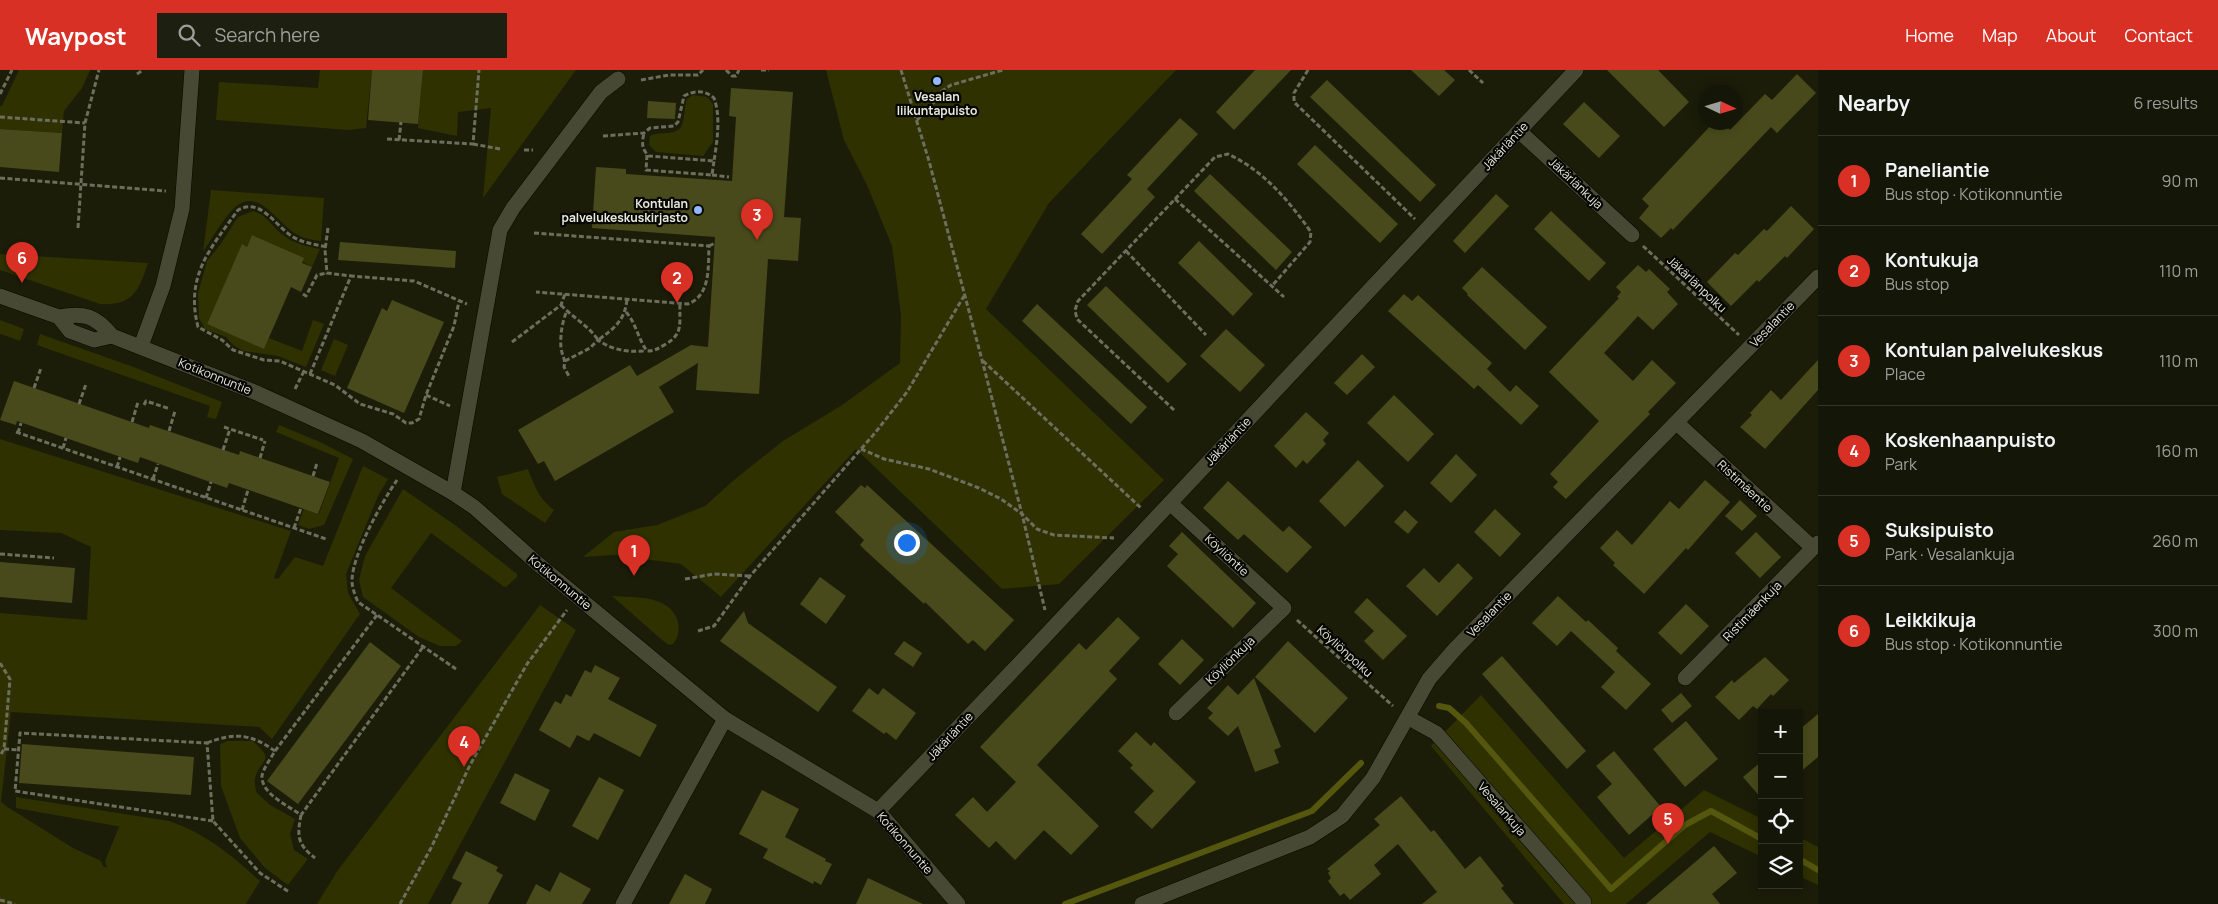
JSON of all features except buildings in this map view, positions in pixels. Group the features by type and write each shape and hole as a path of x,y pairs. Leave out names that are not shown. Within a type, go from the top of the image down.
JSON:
{"street":[{"path":"141,346 163,286 182,209 192,70"},
{"name":"Jäkärläntie","path":"878,811 1576,70"},
{"path":"453,492 500,230 513,208 601,92 618,79"},
{"name":"Jäkärlänkuja","path":"1519,131 1632,235"},
{"name":"Vesalantie","path":"1142,904 1310,837 1342,816 1373,778 1429,679 1455,649 1818,277"},
{"name":"Kotikonnuntie","path":"0,296 59,317 70,331 94,340 112,336 257,393 362,441 453,492 474,507 538,564 725,719 878,811 958,904"},
{"name":"Ristimäentie","path":"1677,423 1815,546"},
{"name":"Köyliöntie","path":"1170,502 1284,608"},
{"name":"Ristimäenkuja","path":"1685,678 1815,546"},
{"name":"Köyliönkuja","path":"1176,713 1284,608"},
{"path":"623,904 725,719"},
{"name":"Vesalankuja","path":"1416,722 1436,733 1584,902"}],"path":[{"path":"0,94 12,70"},
{"path":"78,228 85,123 99,70"},
{"path":"137,74 143,70"},
{"path":"473,144 480,70"},
{"path":"641,80 669,75 698,75 704,70"},
{"path":"726,70 732,76 736,76 739,70"},
{"path":"761,70 769,70"},
{"path":"901,70 917,120 982,360 1050,630"},
{"path":"917,120 942,91 951,85 1003,70"},
{"path":"1308,70 1294,93 1294,102 1416,219"},
{"path":"1469,70 1483,83"},
{"path":"712,176 717,139 717,106 714,98 709,93 697,91 684,96 678,122 674,126 650,128 644,133 641,142 647,154 646,170 712,176 729,177"},
{"path":"0,117 85,123"},
{"path":"400,140 401,122"},
{"path":"603,136 644,133"},
{"path":"387,139 473,144 500,149"},
{"path":"524,150 533,150"},
{"path":"647,154 656,157 714,161"},
{"path":"1174,410 1077,319 1075,310 1078,301 1215,157 1228,154 1257,172 1286,198 1312,232 1310,242 1272,286"},
{"path":"0,178 170,191"},
{"path":"1175,199 1284,297"},
{"path":"326,247 300,241 261,209 245,207 238,210 206,254 199,269 193,294 198,327 222,340 233,350 264,360 280,361 341,389 360,404 394,414 406,423 412,423 420,419 426,395 454,326 459,301"},
{"path":"327,273 326,247 328,228"},
{"path":"534,233 709,246 715,243"},
{"name":"Jäkärlänpolku","path":"1632,235 1751,346"},
{"path":"536,292 680,304 694,301 701,296 707,282 709,246"},
{"path":"1126,250 1206,335"},
{"path":"303,294 306,296 317,275 327,273 414,281 467,304"},
{"path":"310,374 351,276"},
{"path":"512,342 561,305 564,294"},
{"path":"698,631 714,626 750,576 861,449 907,392 964,296"},
{"path":"566,361 590,348 614,328 626,312 627,299"},
{"path":"561,305 566,312 594,334 598,340 609,347 622,350 647,351 657,350 676,338 679,333 680,304"},
{"path":"566,312 561,331 561,348 566,361 564,367 570,378"},
{"path":"626,312 647,351"},
{"path":"982,360 1143,510"},
{"path":"34,388 41,368"},
{"path":"295,389 304,371"},
{"path":"79,404 86,384"},
{"path":"426,395 450,406"},
{"path":"144,405 146,401 170,409"},
{"path":"132,422 138,402"},
{"path":"169,431 175,411"},
{"path":"21,422 17,432 326,539"},
{"path":"224,427 264,440 260,458"},
{"path":"224,450 230,429"},
{"path":"63,448 66,438"},
{"path":"861,449 884,459 929,469 979,488 1002,499 1022,514 1037,529 1054,535 1117,538"},
{"path":"117,467 120,457"},
{"path":"313,476 317,463"},
{"path":"153,479 158,464"},
{"path":"398,479 380,505 361,550 352,578 353,590 358,602 456,669"},
{"path":"206,498 211,482"},
{"path":"242,510 248,490"},
{"path":"294,528 301,508"},
{"path":"0,554 54,558"},
{"path":"685,579 714,574 750,576"},
{"name":"Köyliönpolku","path":"1284,608 1394,706"},
{"path":"400,904 431,848 479,748 527,664 567,610"},
{"path":"301,815 270,793 263,784 262,775 275,751 377,615"},
{"path":"315,858 299,842 298,829 301,815 423,647"},
{"path":"0,663 10,679 4,749 0,756"},
{"path":"213,821 15,792 20,733 207,744 232,737 255,738 275,751"},
{"path":"207,744 213,821 260,873 289,892"},
{"path":"4,749 19,750"},
{"path":"0,900 16,904"}],"shaded area":[{"path":"19,70 90,70 82,88 64,111 62,133 0,129 0,106 2,106"},
{"path":"320,70 372,70 366,128 349,130 216,120 219,82 318,88"},
{"path":"423,70 576,70 483,198 491,108 458,112 457,136 418,128"},
{"path":"826,70 1176,70 1049,203 986,309 1164,480 1059,584 1002,589 856,449 721,597 681,564 614,555 583,557 614,532 657,525 705,506 783,441 842,405 900,363 901,315 892,246 867,185 844,140"},
{"path":"693,95 707,97 713,104 713,142 703,156 656,152 649,145 650,136 678,130 682,124 687,99"},
{"path":"211,190 324,198 321,241 308,239 296,234 266,208 252,201 238,205 229,214 203,252"},
{"path":"253,211 262,215 279,232 292,241 320,249 312,267 252,235 247,247 242,245 207,324 264,348 269,338 302,351 313,320 324,324 306,367 278,356 243,351 233,345 226,337 205,329 199,318 198,293 207,261 238,217"},
{"path":"0,254 148,263 141,282 133,295 120,302 100,304 0,270"},
{"path":"0,320 24,329 20,341 0,335"},
{"path":"40,334 131,366 222,402 216,419 207,417 210,406 37,345"},
{"path":"334,339 348,345 335,376 321,370"},
{"path":"279,425 320,442 353,459 324,525 309,529 298,525 304,509 319,514 339,458 276,432"},
{"path":"0,439 291,531 274,578 278,579 295,557 323,566 363,466 388,479 378,496 346,574 348,593 360,614 272,739 259,727 11,712 1,802 73,848 101,861 103,866 107,868 105,861 119,827 122,827 16,808 16,797 169,821 183,826 218,846 260,881 246,904 0,904 0,613 87,620 91,547 61,533 0,530"},
{"path":"528,469 541,496 554,510 545,523 502,494 497,477"},
{"path":"403,489 455,525 517,574 517,577 506,587 503,586 431,533 391,588 462,641 456,646 440,646 419,637 363,597 359,580 365,556"},
{"path":"612,596 651,599 668,606 674,613 679,625 678,634 673,644 669,645 661,639"},
{"path":"540,605 576,630 428,904 317,904 338,870"},
{"path":"1481,695 1624,858 1704,790 1758,817 1758,855 1710,832 1626,904 1564,904 1431,746"},
{"path":"228,741 253,741 260,748 264,753 265,760 255,779 256,792 270,805 295,819 290,834 294,850 308,859 288,885 265,868 240,838 221,786 220,744"},
{"path":"1803,839 1818,847 1818,885 1803,878"}],"waterway":[{"path":"1439,706 1449,708 1466,723 1611,889 1685,825 1711,811 1758,837"},
{"path":"1065,904 1312,811 1361,763"},
{"path":"1803,861 1818,870"}],"place":[{"name":"Vesalan liikuntapuisto","path":"937,81"},
{"name":"Kontulan palvelukeskuskirjasto","path":"698,210"},
{"name":"Kontulan palvelukeskus","path":"757,240"},
{"name":"Leikkikuja","path":"22,283"},
{"name":"Kontukuja","path":"677,303"},
{"name":"Paneliantie","path":"634,576"},
{"name":"Koskenhaanpuisto","path":"464,767"},
{"name":"Suksipuisto","path":"1668,844"}]}
